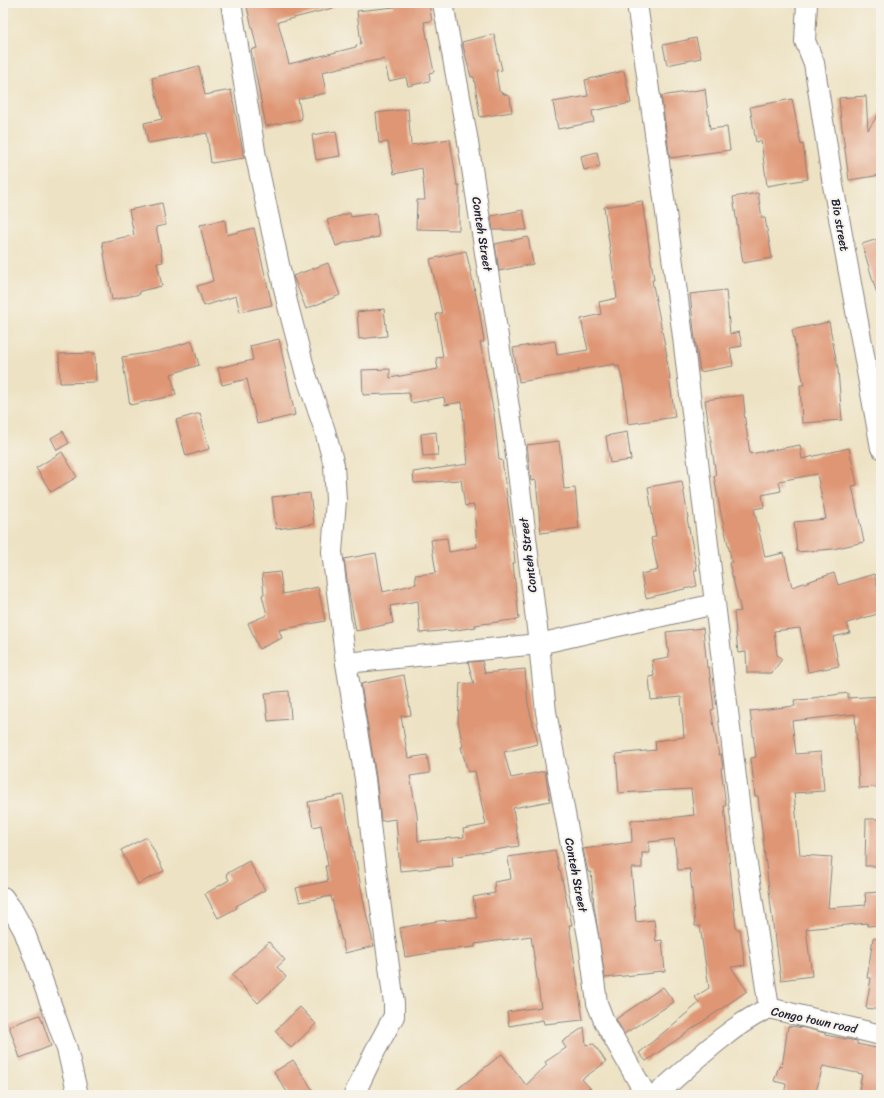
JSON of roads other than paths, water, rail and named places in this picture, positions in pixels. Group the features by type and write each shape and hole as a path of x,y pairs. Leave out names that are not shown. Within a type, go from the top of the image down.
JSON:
{"street":[{"path":"231,3 256,156 287,302 306,375 325,431 334,465 336,500 332,552 346,663 365,779 394,1003 394,1016 354,1095"},
{"name":"Conteh Street","path":"443,3 467,136 514,440 546,712 589,942 597,1003 604,1021 646,1095"},
{"path":"637,3 682,329 744,844 769,1008"},
{"name":"Bio street","path":"807,3 805,41 814,63 836,200 881,448"},
{"path":"346,663 539,644 715,604"},
{"path":"3,897 24,931 67,1050 78,1095"},
{"name":"Congo town road","path":"656,1095 732,1030 753,1016 769,1008 881,1035"}]}
